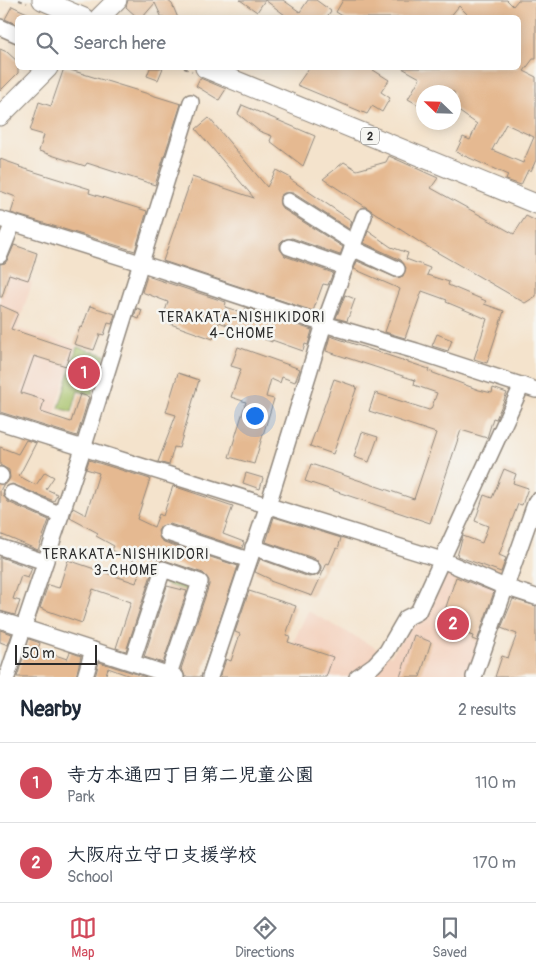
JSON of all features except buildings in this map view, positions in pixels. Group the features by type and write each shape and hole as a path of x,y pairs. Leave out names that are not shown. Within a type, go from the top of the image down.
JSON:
{"main road":[{"path":"42,0 77,15"},
{"path":"103,15 117,0"},
{"path":"0,116 46,70"},
{"name":"2","path":"210,70 536,204"}],"street":[{"path":"0,27 15,34"},
{"path":"7,677 83,449 191,102"},
{"path":"288,200 353,246 397,269"},
{"path":"210,677 268,505 324,324 364,216"},
{"path":"0,255 6,221 324,324 522,384 536,390"},
{"path":"288,247 345,267"},
{"path":"357,677 374,666 406,618 418,612 522,384"},
{"path":"0,422 442,560 505,587 536,597"},
{"path":"12,492 61,515"},
{"path":"474,677 536,501"},
{"path":"167,534 312,568"},
{"path":"0,547 45,562"},
{"path":"0,620 172,676 200,582 163,570 132,662"},
{"path":"85,677 93,650"}],"shaded area":[{"path":"0,273 32,283 0,381"},
{"path":"19,329 75,346 54,415 0,398 0,387"},
{"path":"450,569 499,586 472,677 277,677 308,611 391,656 406,631 423,618 444,571"}],"green space":[{"path":"77,347 105,355 92,395 78,391 72,412 59,408"},
{"path":"171,578 189,583 193,588 192,592 164,584 165,581"}],"place":[{"name":"寺方本通四丁目第二児童公園","path":"84,373"},
{"name":"大阪府立守口支援学校","path":"453,624"}],"district":[{"name":"TERAKATA-NISHIKIDORI 4-CHOME","path":"242,326"},
{"name":"TERAKATA-NISHIKIDORI 3-CHOME","path":"126,562"}]}
